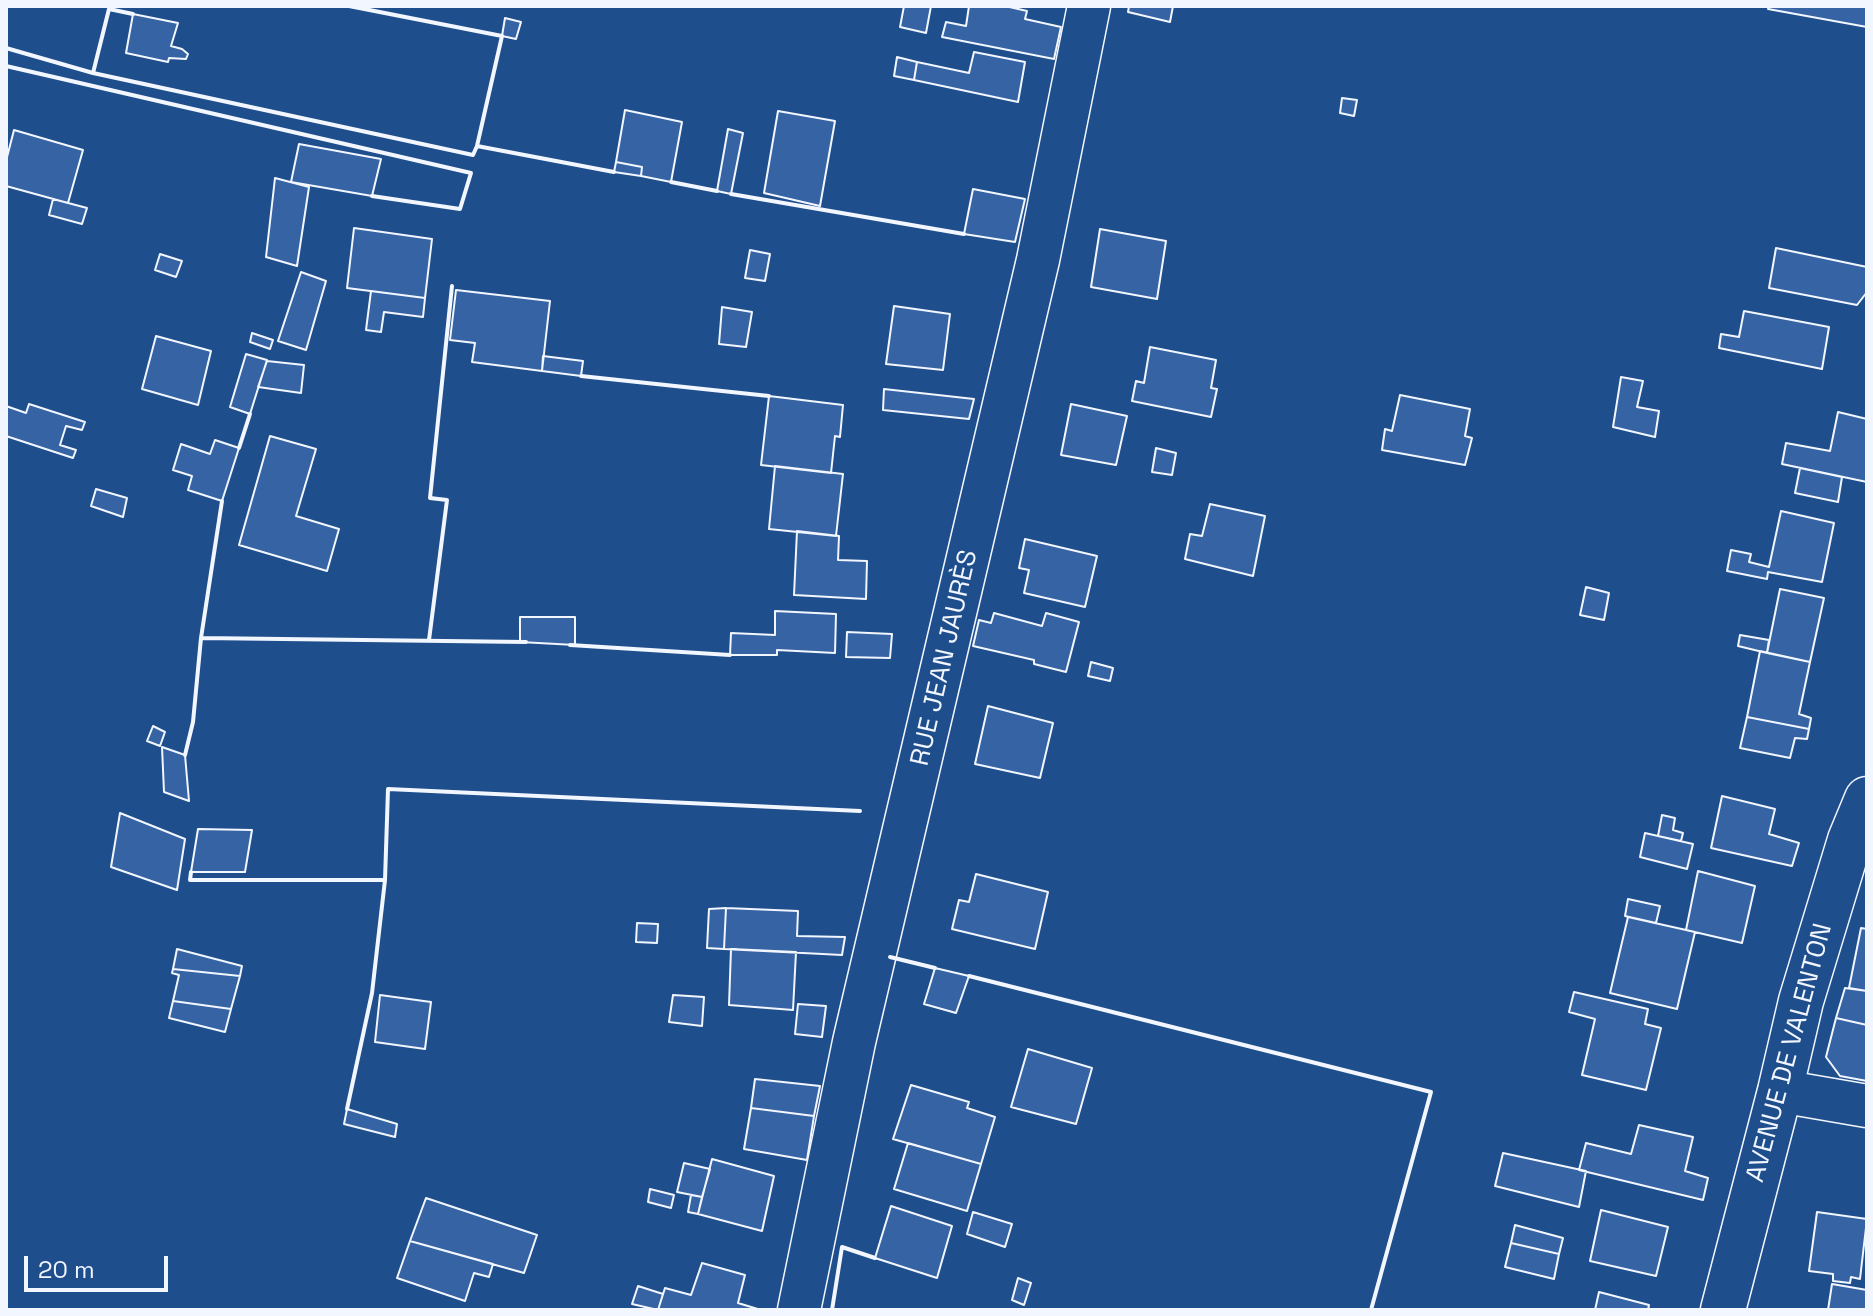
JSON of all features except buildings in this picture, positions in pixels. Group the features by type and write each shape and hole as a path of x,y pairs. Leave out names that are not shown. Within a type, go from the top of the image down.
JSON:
{"street":[{"name":"RUE JEAN JAURÈS","path":"799,1310 854,1042 1038,260 1089,6"},
{"name":"AVENUE DE VALENTON","path":"1723,1310 1801,1001 1850,840 1867,799"},
{"path":"1780,1091 1867,1106"}],"wall":[{"path":"349,6 502,36 477,146"},
{"path":"133,14 109,9 93,73 473,155 477,146 614,172"},
{"path":"6,48 93,73"},
{"path":"6,66 471,173 460,209 372,196"},
{"path":"671,182 717,191"},
{"path":"731,194 964,234"},
{"path":"429,640 447,500 430,498 452,286"},
{"path":"581,376 769,396"},
{"path":"239,448 250,414"},
{"path":"201,638 222,501"},
{"path":"185,755 193,722 201,638 526,642"},
{"path":"570,645 730,655"},
{"path":"347,1109 372,993 385,880 388,789 860,811"},
{"path":"191,872 190,880 385,880"},
{"path":"890,957 935,968"},
{"path":"969,976 1431,1092 1371,1310"},
{"path":"832,1310 842,1247 875,1258"}]}
